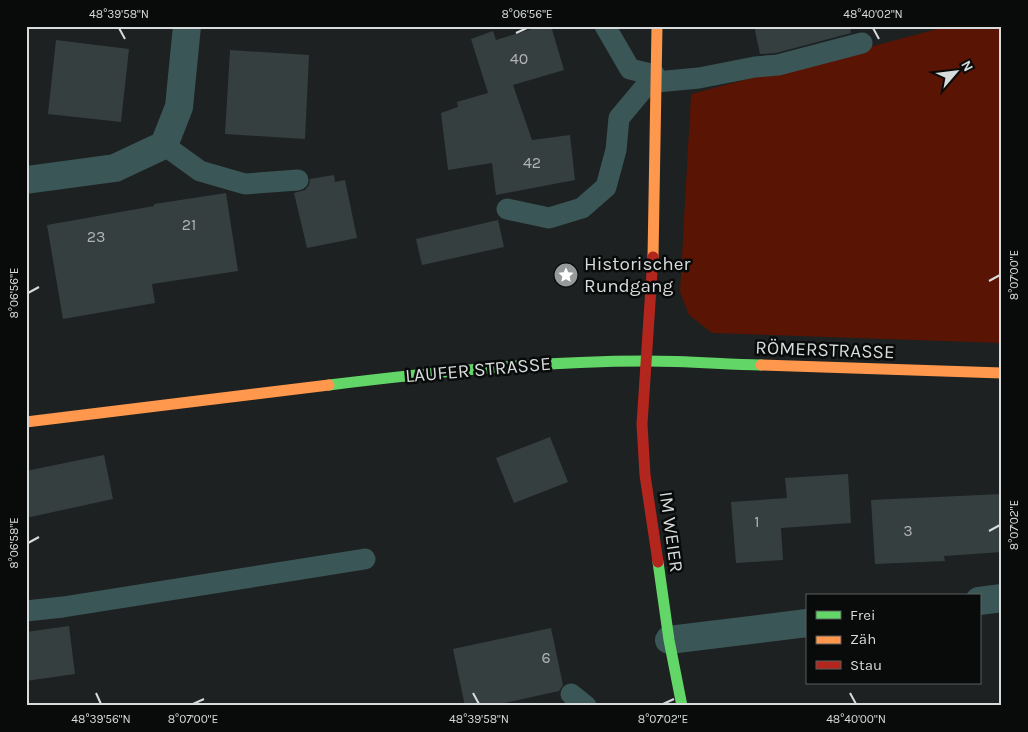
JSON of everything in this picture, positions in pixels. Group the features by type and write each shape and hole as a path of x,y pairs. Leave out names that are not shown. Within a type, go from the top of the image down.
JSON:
{"main road":[{"path":"647,361 654,237 657,26"},
{"name":"RÖMERSTRASSE","path":"647,361 1002,373"},
{"name":"LAUFER STRASSE","path":"26,422 396,376 544,364 647,361"},
{"name":"IM WEIER","path":"647,361 642,424 645,475 669,640 682,706"}],"street":[{"path":"26,180 115,168 164,145 179,107 187,26"},
{"path":"980,601 1002,598"},
{"path":"669,640 806,623"}],"lane":[{"path":"605,26 630,70 655,79 699,78 755,67 778,65 862,43"},
{"path":"507,209 549,218 582,208 606,187 616,150 619,118 655,79"},
{"path":"164,145 200,171 245,184 298,180"},
{"path":"26,611 63,607 365,560"}],"shaded area":[{"path":"949,26 1002,26 1002,343 712,333 689,315 680,292 691,94"}],"building":[{"path":"542,26 551,26 564,70 513,85 532,140 570,135 575,180 496,195 492,163 448,170 441,113 458,107 457,102 488,93 471,39 493,31 496,40"},
{"path":"754,26 850,26 851,33 776,53 760,54"},
{"path":"56,40 129,49 121,122 48,114"},
{"path":"230,50 309,55 305,139 225,134"},
{"path":"334,175 335,182 345,180 357,238 307,248 294,193 305,190 309,185 310,179"},
{"path":"226,193 238,271 152,284 155,303 63,319 47,225 154,206 154,204"},
{"path":"498,220 504,247 422,265 416,239"},
{"path":"550,437 568,482 514,503 496,458"},
{"path":"104,455 113,499 26,518 26,471"},
{"path":"848,474 851,523 781,528 783,560 736,563 731,502 787,498 785,478"},
{"path":"1002,494 1002,552 944,556 945,561 875,564 871,500"},
{"path":"69,626 75,674 26,681 26,632"},
{"path":"551,628 563,685 559,691 491,706 465,706 453,649"}],"traffic: fast":[{"path":"329,385 528,365 607,361 761,365"},
{"path":"658,562 669,640 682,706"}],"traffic: slow":[{"path":"653,257 657,26"},
{"path":"761,365 1002,373"},
{"path":"26,422 329,385"}],"traffic: jam":[{"path":"653,257 642,424 645,475 658,562"}],"place":[{"name":"Historischer Rundgang","path":"566,275"}]}
